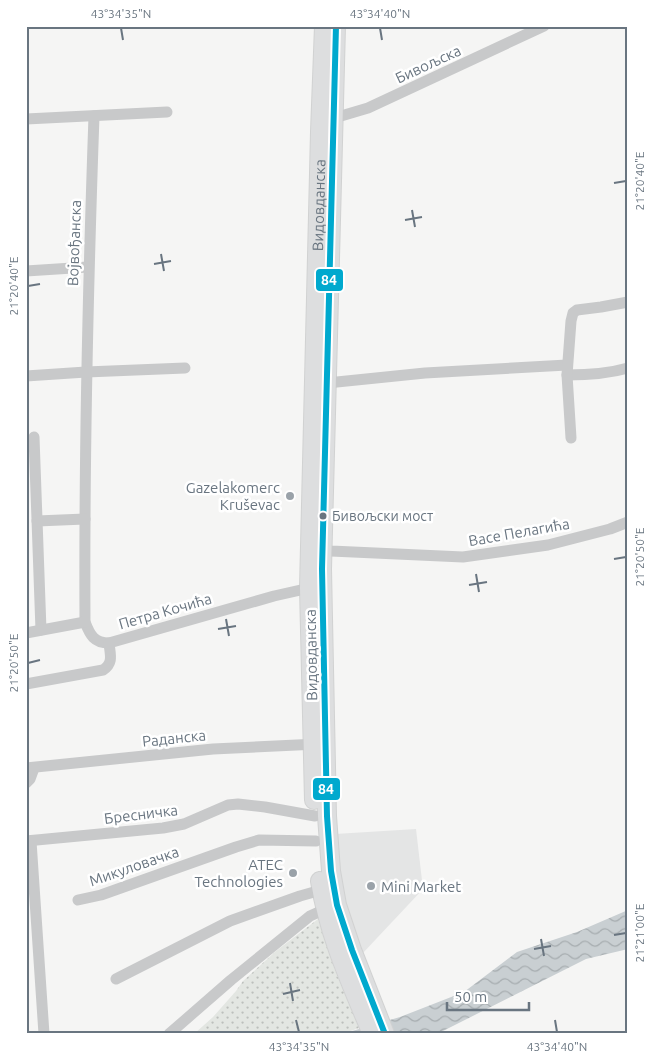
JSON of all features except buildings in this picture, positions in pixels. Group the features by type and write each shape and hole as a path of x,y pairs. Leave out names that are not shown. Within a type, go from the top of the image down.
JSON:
{"main road":[{"name":"Видовданска","path":"324,26 327,117 316,587 319,744 335,942 350,964 384,1034"},
{"name":"Видовданска","path":"327,117 336,26"},
{"name":"Видовданска","path":"316,587 323,549 327,383 321,364"},
{"name":"Видовданска","path":"319,744 315,816 316,841 330,898"},
{"name":"Видовданска","path":"350,964 372,1034"}],"street":[{"name":"Бивољска","path":"327,117 342,116 368,108 544,26"},
{"path":"26,119 167,112"},
{"name":"Војвођанска","path":"85,622 86,372 94,116"},
{"path":"26,271 88,267"},
{"path":"571,438 567,370 573,313 577,310 628,302"},
{"path":"26,376 185,368"},
{"path":"327,383 425,373 567,370 588,375 610,373 628,368"},
{"path":"34,437 41,630"},
{"path":"37,521 84,519"},
{"name":"Васе Пелагића","path":"323,549 331,551 464,557 548,545 610,529 628,522"},
{"name":"Петра Кочића","path":"85,622 90,634 96,640 102,643 109,643 274,596 316,587"},
{"path":"26,633 85,622"},
{"path":"26,684 103,670 109,667 111,662 109,643"},
{"name":"Раданска","path":"30,768 213,749 319,744"},
{"path":"26,783 30,779 30,768"},
{"name":"Бресничка","path":"29,841 170,827 203,817 218,808 233,805 265,807 315,816"},
{"name":"Микуловачка","path":"78,900 102,895 260,840 316,841"},
{"path":"29,841 44,1034"},
{"path":"116,979 230,920 300,896 330,898"},
{"path":"169,1034 330,898"}],"shaded area":[{"path":"416,829 423,889 362,954 342,892 335,834"},
{"path":"318,919 335,970 359,1028 342,1034 194,1034 213,1017 243,981 276,951"}],"water":[{"path":"628,910 628,949 586,959 439,1033 342,1034 400,1017 464,992 517,952 577,932"}],"transit line":[{"name":"84","path":"336,26 322,569 327,816 331,871 337,905 352,950 385,1034"}],"place":[{"name":"Gazelakomerc Kruševac","path":"290,496"},
{"name":"Бивољски мост","path":"323,516"},
{"name":"ATEC Technologies","path":"293,873"},
{"name":"Mini Market","path":"371,886"}]}
